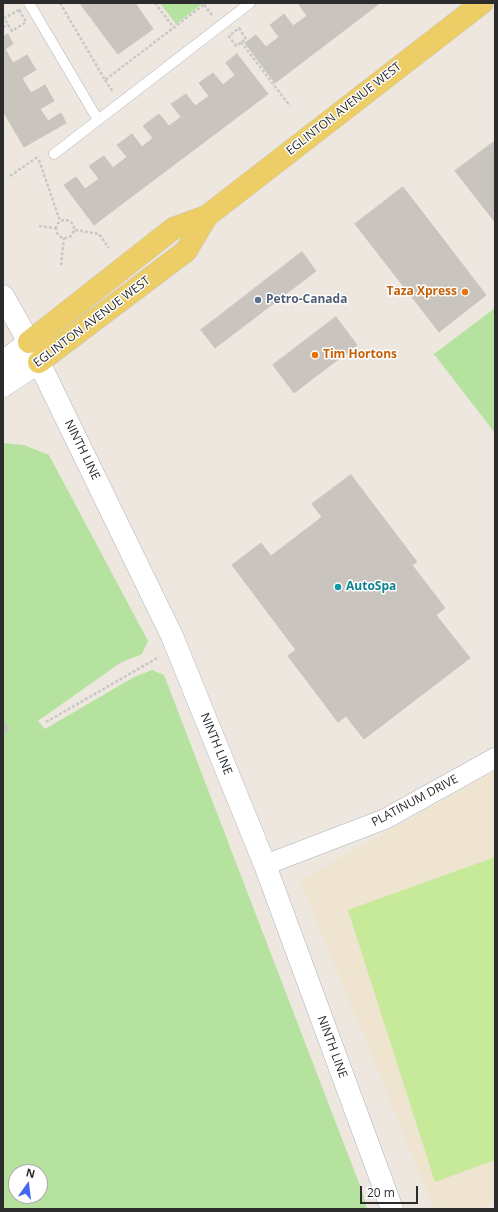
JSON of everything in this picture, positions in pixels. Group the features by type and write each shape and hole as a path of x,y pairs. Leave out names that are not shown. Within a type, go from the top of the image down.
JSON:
{"main road":[{"name":"EGLINTON AVENUE WEST","path":"3,362 174,228 207,216 482,3"},
{"name":"EGLINTON AVENUE WEST","path":"3,386 39,362 186,251 207,216"},
{"name":"NINTH LINE","path":"3,296 39,362 176,647 265,865 392,1209"}],"street":[{"name":"PLATINUM DRIVE","path":"265,865 385,819 495,758"}],"lane":[{"path":"29,3 98,120"},
{"path":"54,154 250,3"}],"path":[{"path":"60,3 105,80 206,3"},
{"path":"155,3 174,28"},
{"path":"19,10 26,22 12,31 8,24 4,18 19,10"},
{"path":"3,27 8,24"},
{"path":"239,28 246,39 241,42 236,46 229,36 239,28"},
{"path":"241,42 290,106"},
{"path":"38,158 60,221"},
{"path":"68,219 73,223 75,230 71,237 64,238 58,235 56,228 60,221 68,219"},
{"path":"39,226 56,228"},
{"path":"75,230 99,234 108,248"},
{"path":"61,265 64,238"},
{"path":"46,722 176,647"}],"shaded area":[{"path":"495,771 495,1200 484,1209 434,1209 300,880"}],"green space":[{"path":"160,3 203,3 176,24"},
{"path":"495,308 495,433 434,354"},
{"path":"3,443 24,445 49,455 148,641 142,654 120,663 38,721 45,729 134,677 152,670 164,675 362,1191 367,1209 3,1209"},
{"path":"495,857 495,1160 435,1182 348,910"}],"building":[{"path":"80,3 135,3 153,29 118,54"},
{"path":"298,3 320,3 322,5 324,3 380,3 275,83 245,43 256,35 266,47 279,37 270,25 284,14 293,26 307,16"},
{"path":"8,34 13,44 5,49 13,63 27,55 36,70 22,78 31,93 45,85 54,101 40,109 48,121 61,113 66,123 24,147 3,111 3,37"},
{"path":"237,54 268,94 94,225 64,185 76,177 85,189 99,179 89,166 104,156 113,168 127,157 117,145 132,134 142,147 153,138 143,126 159,114 169,126 181,117 171,104 186,94 195,106 209,96 199,83 213,73 223,85 235,75 226,63"},
{"path":"495,141 495,222 455,171"},
{"path":"403,187 486,295 439,332 355,224"},
{"name":"Petro-Canada","path":"302,252 316,271 215,348 201,330"},
{"name":"Tim Hortons","path":"336,317 357,345 294,393 273,365"},
{"name":"AutoSpa","path":"351,475 417,562 412,565 445,608 436,615 470,658 364,739 346,716 338,722 288,656 296,650 232,565 261,543 271,556 322,517 312,504"},
{"path":"3,721 9,729 3,734"}],"place":[{"name":"Taza Xpress","path":"465,292"},
{"name":"Petro-Canada","path":"258,300"},
{"name":"Tim Hortons","path":"315,355"},
{"name":"AutoSpa","path":"338,587"}]}
